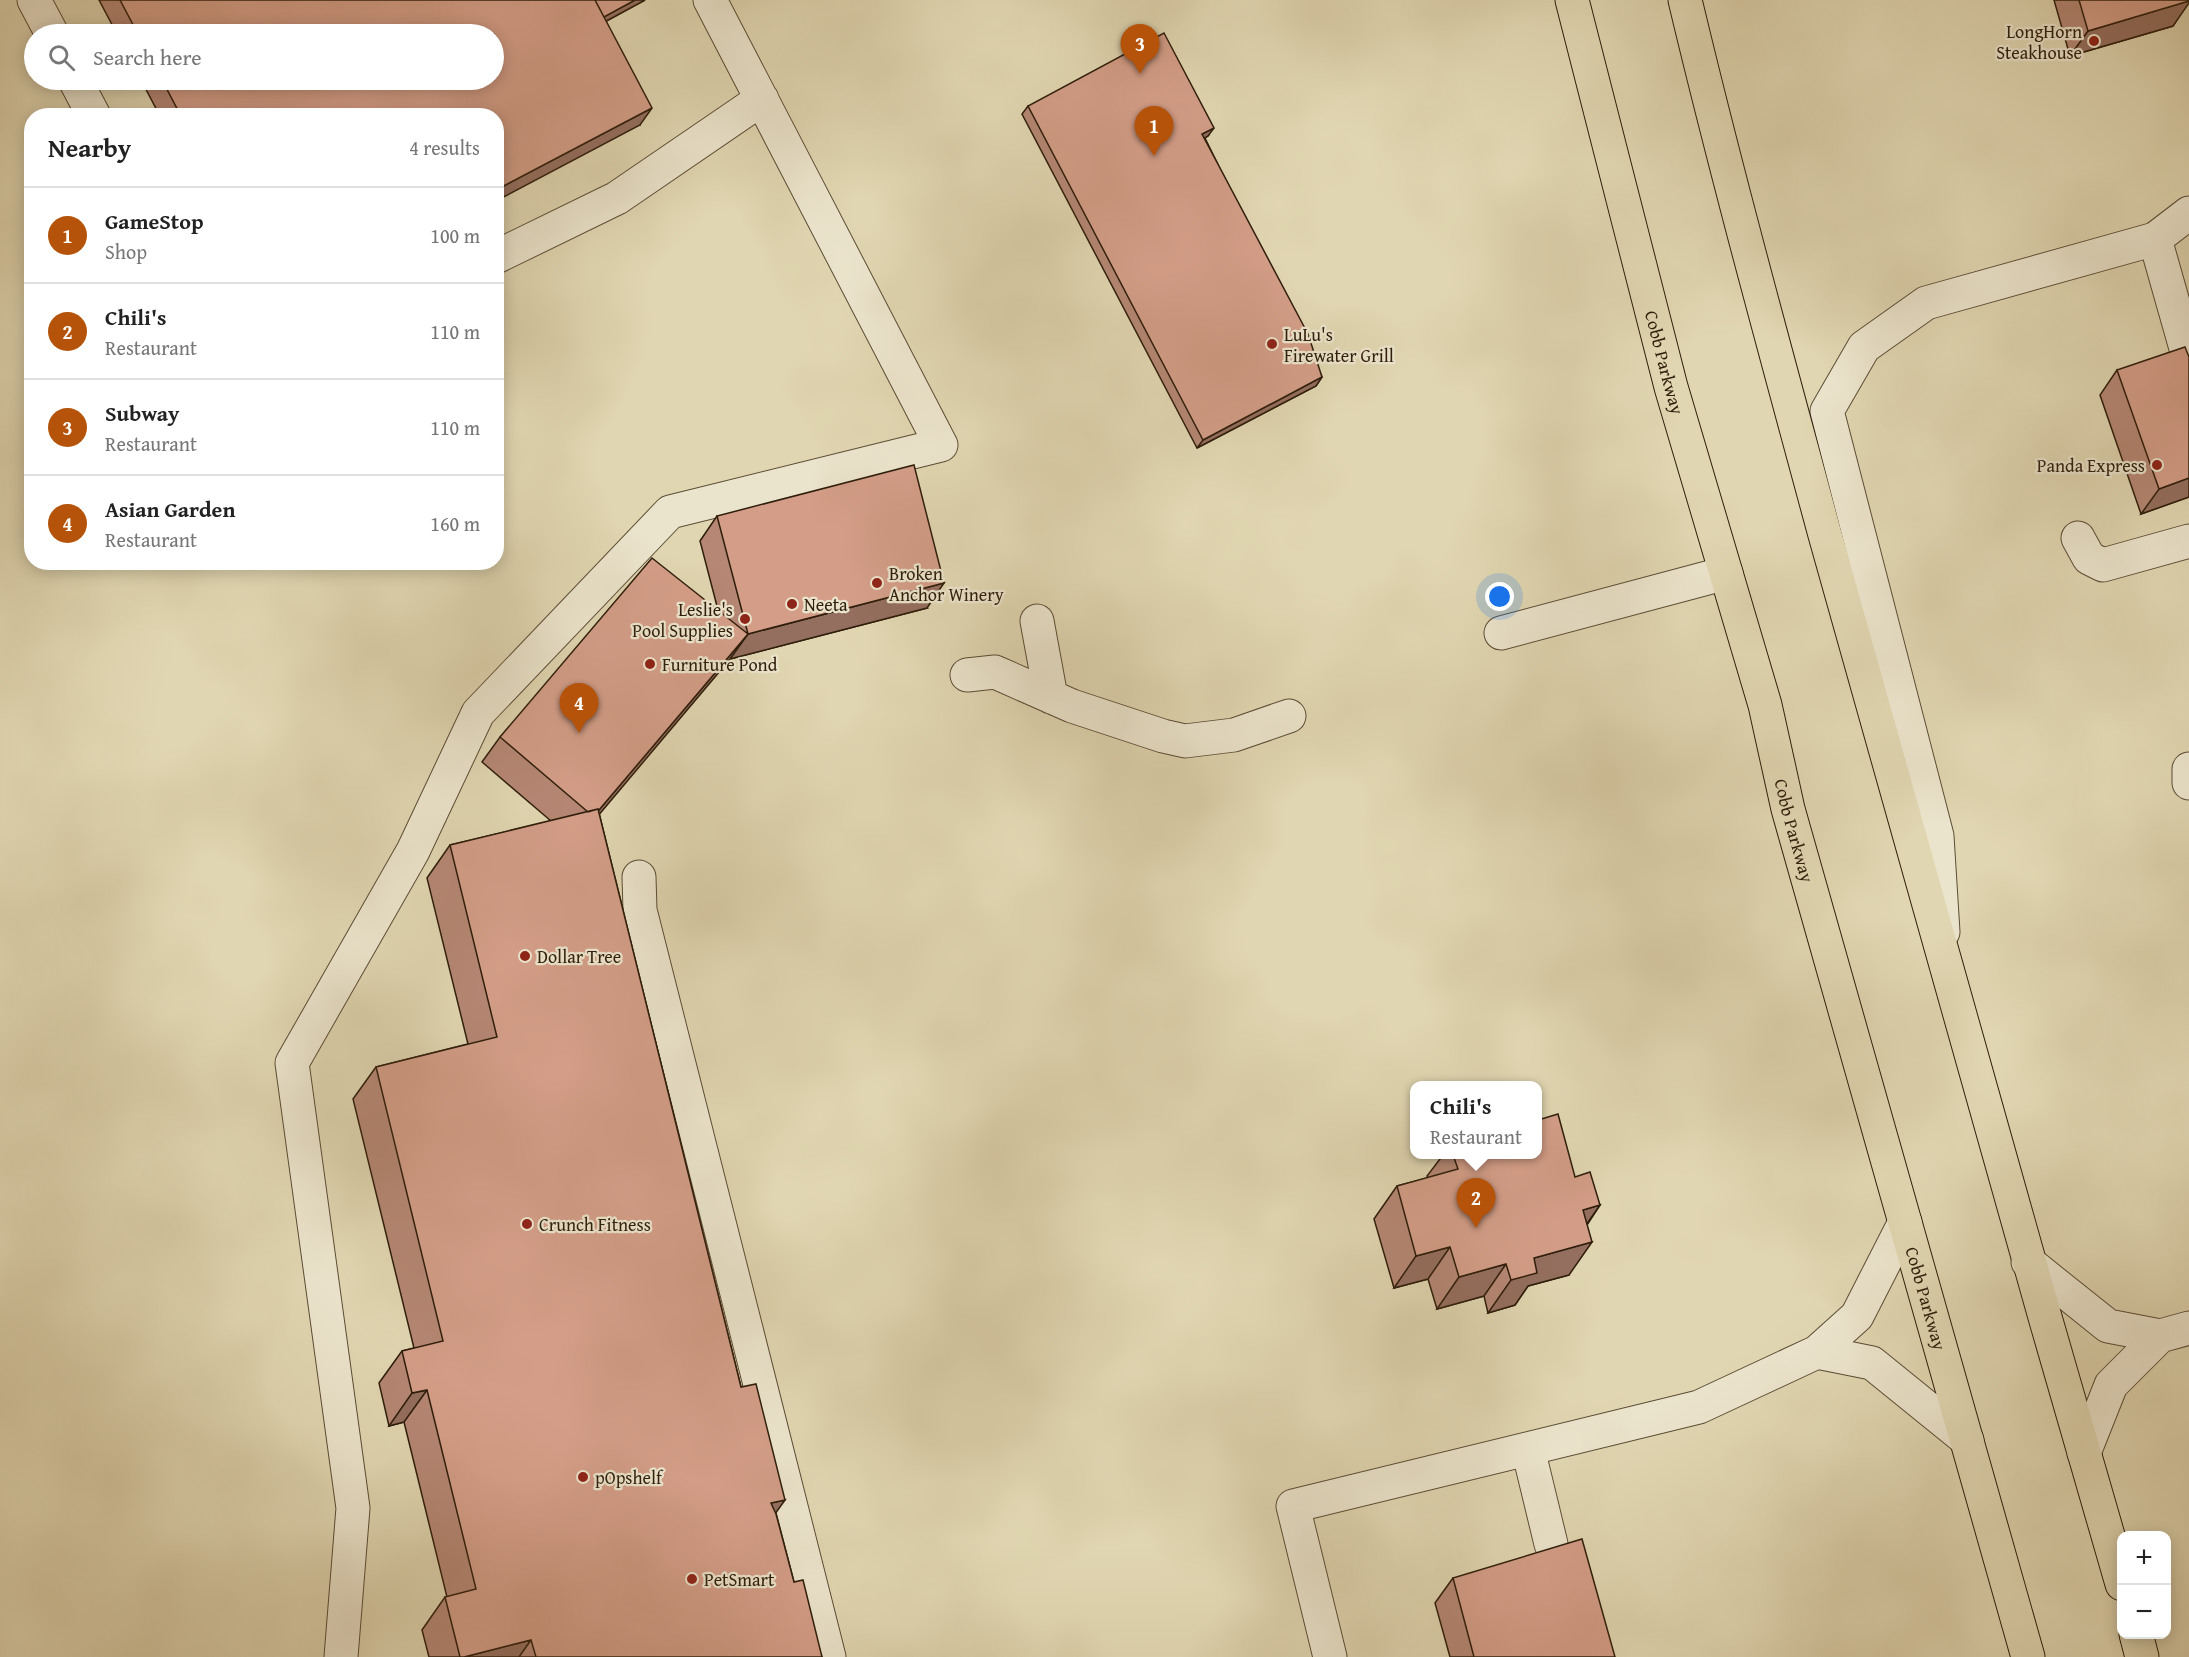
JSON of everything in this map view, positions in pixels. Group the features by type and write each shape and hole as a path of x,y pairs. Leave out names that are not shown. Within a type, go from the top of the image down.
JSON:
{"main road":[{"name":"Cobb Parkway","path":"1572,0 1671,387 1765,705 1788,808 2028,1657"},
{"path":"1686,0 1720,147 1850,628 2117,1570"},
{"path":"2137,1639 2142,1657"}],"lane":[{"path":"34,0 47,24"},
{"path":"341,1657 353,1508 292,1063 413,851 478,713 670,512 941,445 710,0"},
{"path":"80,90 90,108"},
{"path":"504,253 617,198 762,99"},
{"path":"1945,966 1937,836 1827,411 1864,346 1926,303 2155,239 2189,213"},
{"path":"2155,239 2185,344"},
{"path":"2078,537 2089,558 2103,565 2189,541"},
{"path":"1501,633 1726,573"},
{"path":"1037,621 1051,697"},
{"path":"967,675 994,672 1051,697 1163,736 1185,741 1234,735 1289,716"},
{"path":"2189,770 2189,783"},
{"path":"639,877 640,910 829,1657"},
{"path":"1330,1657 1293,1506 1699,1407 1817,1352 1857,1316 1905,1222"},
{"path":"2028,1262 2108,1326 2175,1332"},
{"path":"2084,1453 2111,1385 2175,1332"},
{"path":"1817,1352 1872,1363 1967,1440"},
{"path":"1528,1449 1551,1544"}],"building":[{"path":"120,0 595,0 652,108 504,186 504,108 177,108 167,90 504,90 504,24 133,24"},
{"path":"595,0 635,0 604,17"},
{"path":"2079,0 2189,0 2189,1 2088,31"},
{"path":"1164,33 1214,128 1202,134 1308,334 1322,377 1203,440 1028,106"},
{"path":"2185,347 2189,357 2189,478 2159,489 2117,370"},
{"path":"914,465 944,583 748,634 717,516"},
{"path":"652,558 748,634 599,810 588,812 500,737"},
{"path":"598,809 741,1387 756,1384 785,1500 771,1503 794,1582 803,1580 822,1657 536,1657 531,1640 460,1657 445,1597 476,1589 427,1390 412,1393 402,1351 443,1341 376,1067 497,1037 450,845"},
{"path":"1558,1114 1575,1177 1590,1172 1600,1205 1583,1210 1592,1242 1534,1258 1537,1273 1511,1280 1506,1264 1459,1277 1450,1247 1416,1256 1397,1186 1458,1169 1454,1159 1542,1159 1542,1119"},
{"path":"1582,1539 1615,1657 1474,1657 1453,1578"}],"place":[{"name":"LongHorn Steakhouse","path":"2094,41"},
{"name":"Subway","path":"1140,74"},
{"name":"GameStop","path":"1154,156"},
{"name":"LuLu's Firewater Grill","path":"1272,344"},
{"name":"Panda Express","path":"2157,465"},
{"name":"Broken Anchor Winery","path":"877,583"},
{"name":"Neeta","path":"792,604"},
{"name":"Leslie's Pool Supplies","path":"745,619"},
{"name":"Furniture Pond","path":"650,664"},
{"name":"Asian Garden","path":"579,733"},
{"name":"Dollar Tree","path":"525,956"},
{"name":"Crunch Fitness","path":"527,1224"},
{"name":"Chili's","path":"1476,1228"},
{"name":"pOpshelf","path":"583,1477"},
{"name":"PetSmart","path":"692,1579"}]}
